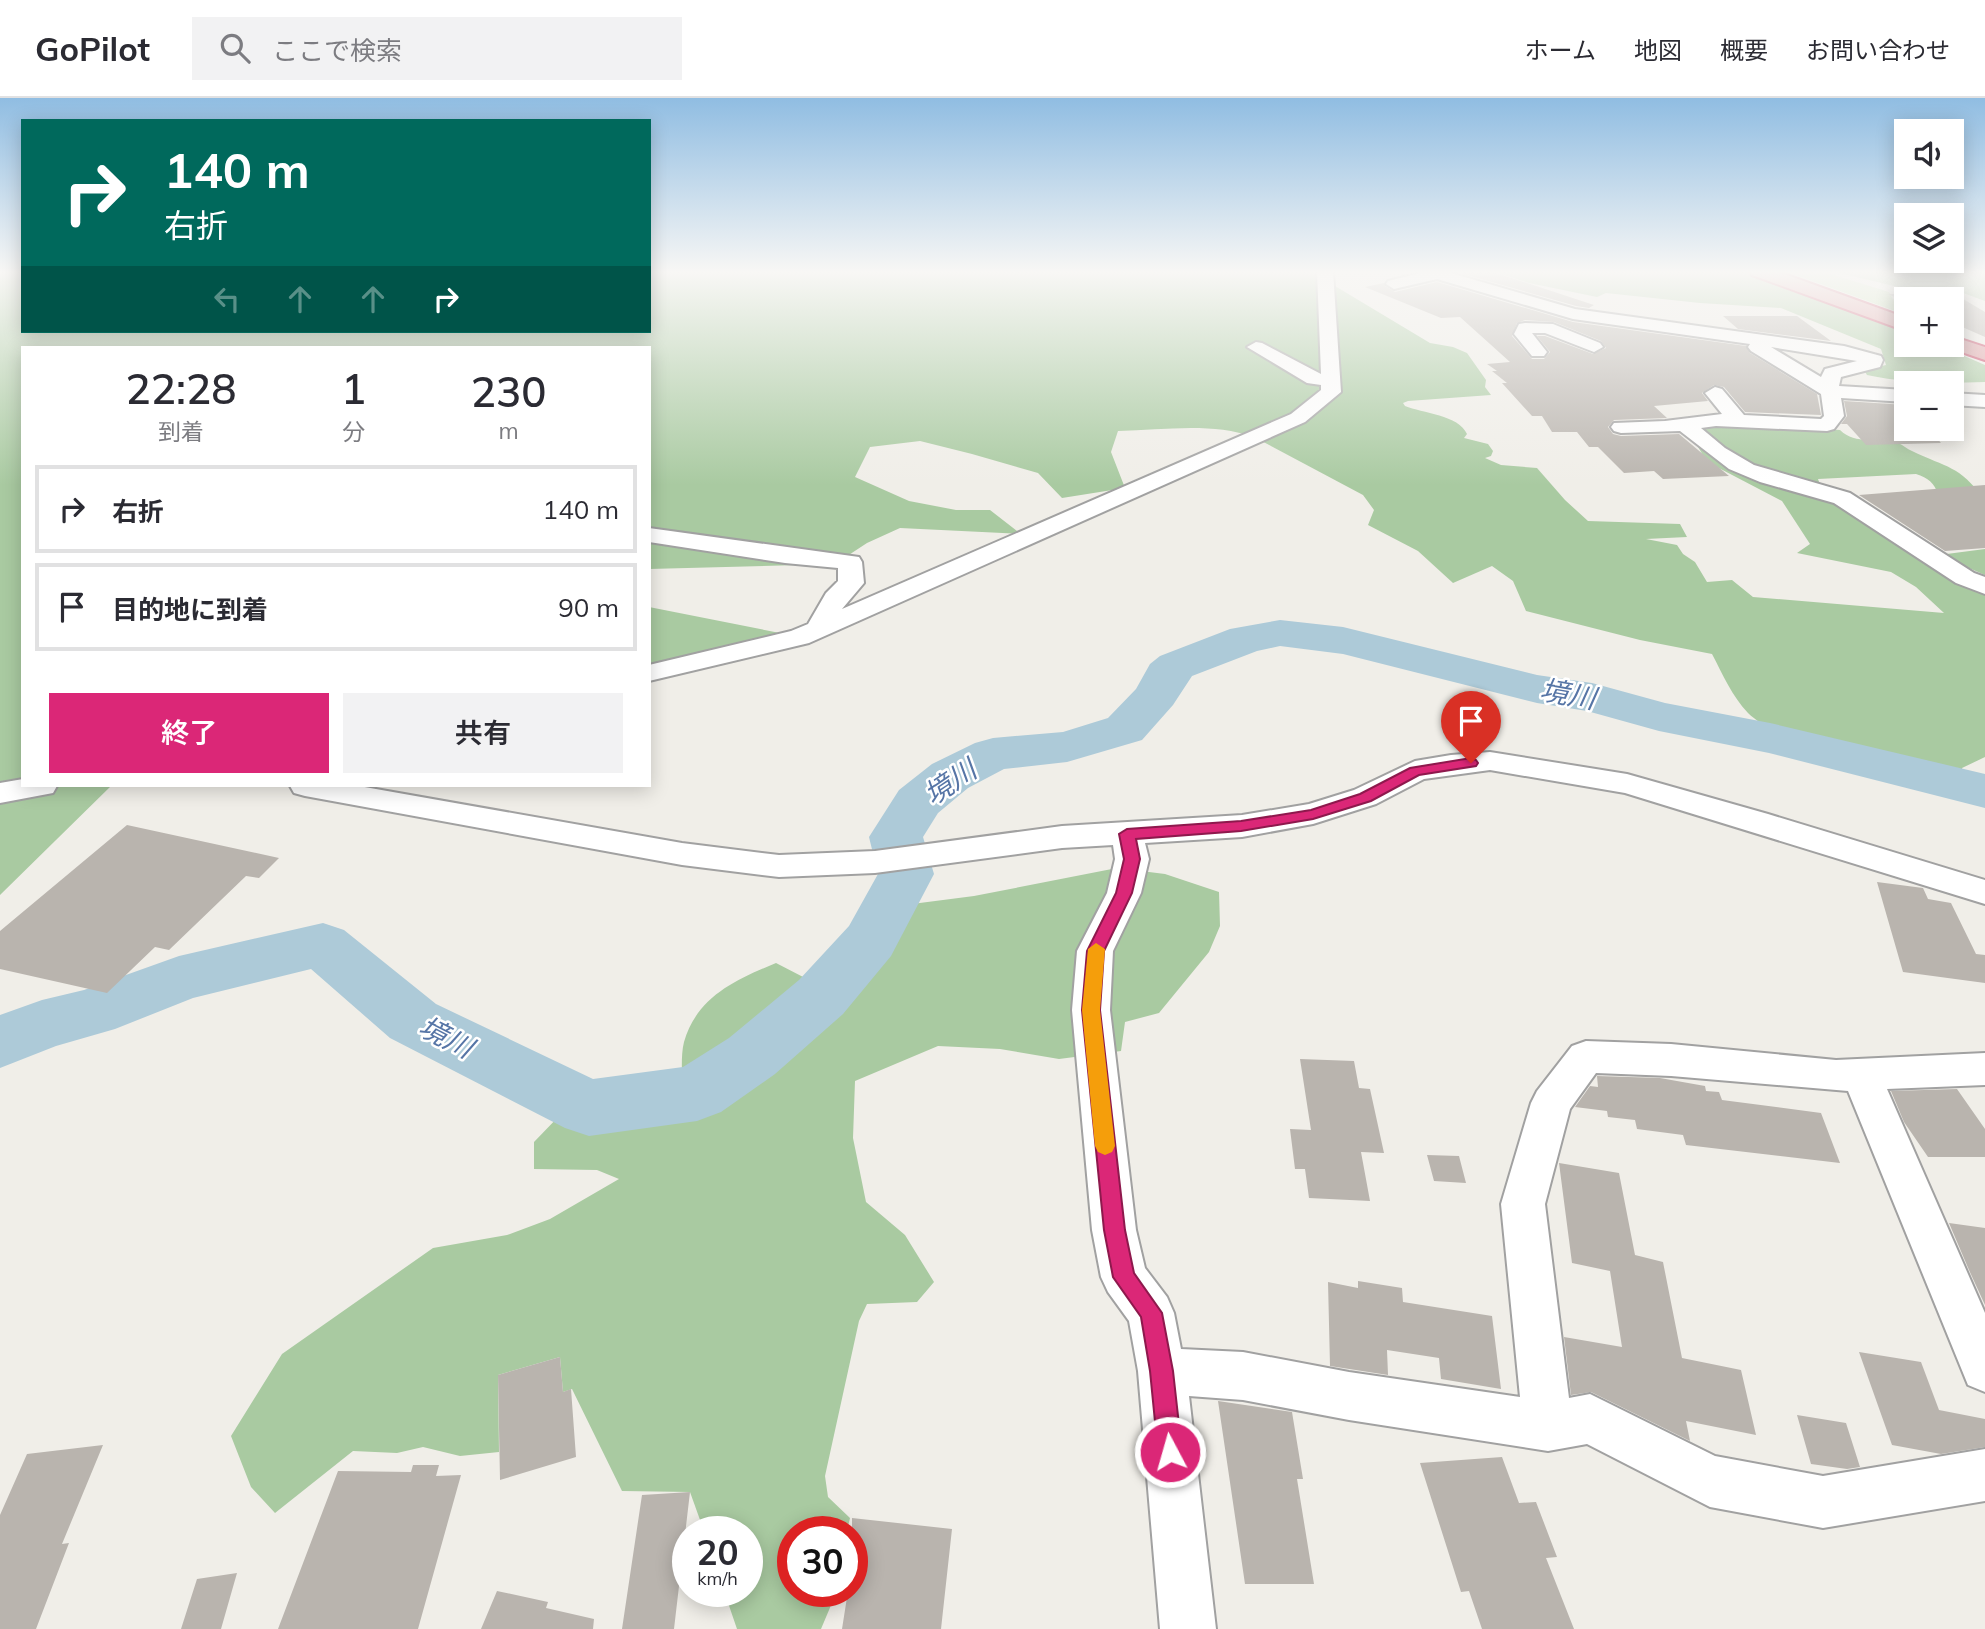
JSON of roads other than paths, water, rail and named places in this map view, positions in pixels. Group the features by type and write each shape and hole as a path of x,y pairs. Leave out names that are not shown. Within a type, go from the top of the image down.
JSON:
{"highway":[{"path":"1964,347 1985,354"}],"street":[{"path":"651,673 800,637 1298,418 1331,392 1330,342"},
{"path":"1530,342 1538,352"},
{"path":"1583,342 1594,347"},
{"path":"1749,342 1834,381 1894,394"},
{"path":"1774,342 1857,353 1874,360 1873,363 1834,381"},
{"path":"1256,346 1314,379 1332,380"},
{"path":"1834,381 1894,384"},
{"path":"1621,427 1665,427 1738,421 1827,425 1834,416 1834,381"},
{"path":"1964,387 1985,386"},
{"path":"1715,393 1738,421"},
{"path":"1964,400 1985,401"},
{"path":"1684,424 1733,463 1758,475 1821,490 1842,498 1965,578 1985,586"},
{"path":"651,535 785,556 850,562 851,583 835,598 819,628"},
{"path":"311,787 682,854 779,866 875,862 1062,837 1241,826 1313,814 1365,797 1415,771 1490,761 1627,784 1757,821 1985,892"},
{"path":"0,793 36,787"},
{"path":"1127,834 1132,859 1124,893 1095,951 1091,1010 1114,1230 1124,1277 1151,1313 1162,1371 1188,1629"},
{"path":"1548,1426 1523,1204 1551,1102 1586,1057 1671,1059 1836,1076 1985,1069"},
{"path":"1861,1074 1985,1368"},
{"path":"1162,1371 1243,1376 1349,1396 1548,1426 1590,1419 1710,1481 1823,1502 1985,1475"}],"waterway":[{"name":"境川","path":"0,1042 42,1025 93,1012 179,979 323,945 413,1021 589,1108 697,1093 752,1056 821,997 870,941 906,874 896,837 918,802 950,776 993,754 1067,747 1125,729 1156,695 1167,674 1176,666 1246,639 1280,633 1343,641 1537,689 1592,697 1659,716 1770,738 1985,791"}]}
